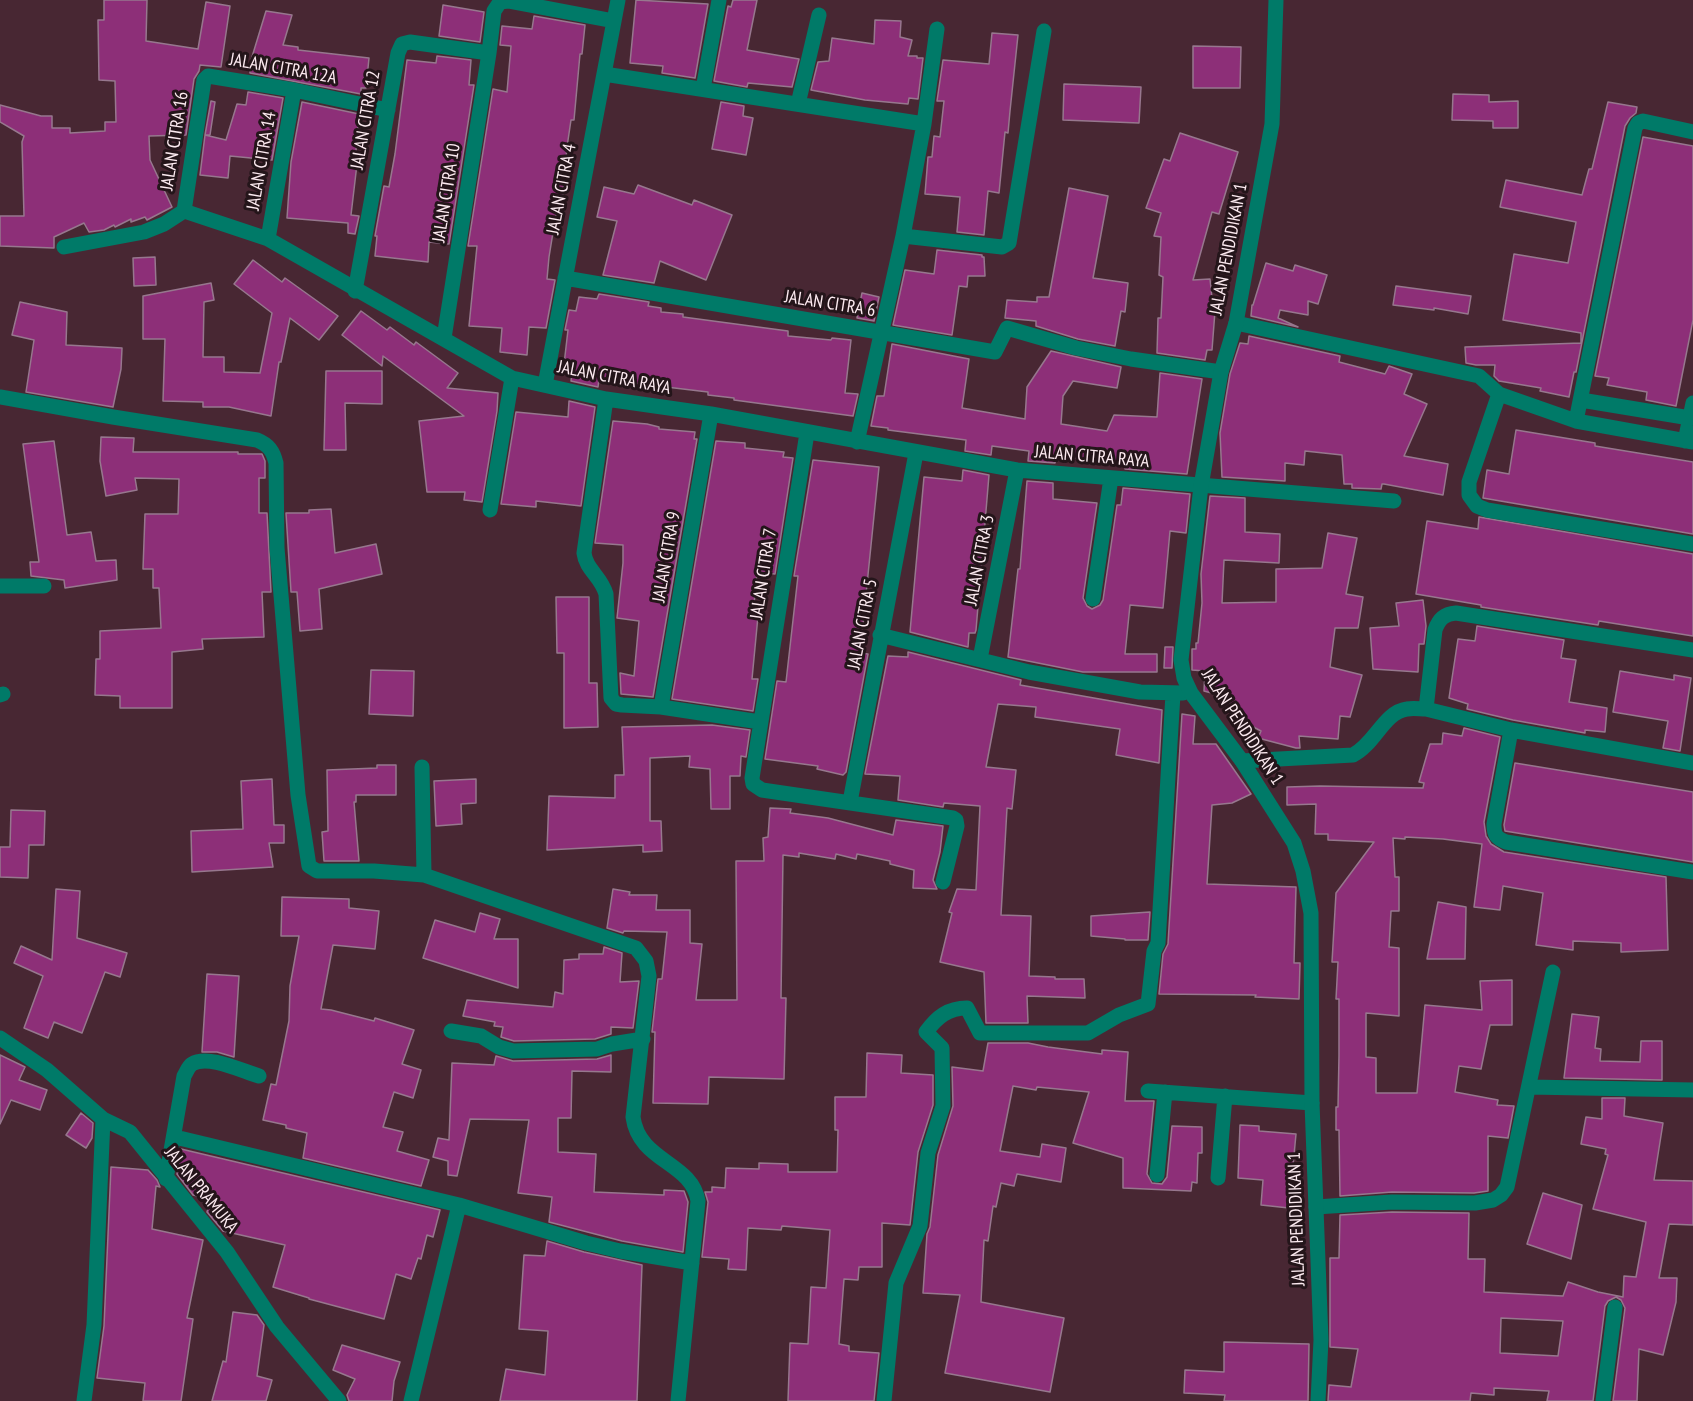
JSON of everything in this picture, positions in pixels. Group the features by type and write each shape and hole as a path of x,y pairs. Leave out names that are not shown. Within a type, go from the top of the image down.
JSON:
{"street":[{"name":"JALAN CITRA 4","path":"545,385 618,0"},
{"path":"703,90 719,0"},
{"name":"JALAN PENDIDIKAN 1","path":"1276,0 1272,124 1236,323 1221,372 1201,486 1181,660 1184,678 1191,693 1242,761 1294,843 1304,871 1311,913 1312,1103 1321,1340 1318,1401"},
{"name":"JALAN CITRA 10","path":"444,338 494,11 500,2 508,1 614,21"},
{"path":"798,104 819,15"},
{"name":"JALAN CITRA 6","path":"565,278 880,333 903,237 924,123 937,29"},
{"path":"903,237 1002,248 1008,243 1044,31"},
{"name":"JALAN CITRA 12","path":"356,291 398,53 402,44 410,42 489,53"},
{"path":"604,74 924,123"},
{"name":"JALAN CITRA 12A","path":"206,77 294,90 388,110"},
{"name":"JALAN CITRA 16","path":"184,211 206,77"},
{"name":"JALAN CITRA 14","path":"268,239 294,90"},
{"path":"1576,421 1635,128 1643,121 1693,132"},
{"path":"64,248 144,232 164,224 184,211"},
{"name":"JALAN CITRA RAYA","path":"184,211 268,239 512,378 606,399 711,414 1017,470 1394,501"},
{"path":"1236,323 1479,376 1499,394 1576,421 1689,441 1691,410 1581,400"},
{"path":"857,442 880,333 995,352 1007,328 1076,348 1131,359 1221,372"},
{"path":"490,510 512,378"},
{"path":"1499,394 1469,482 1469,495 1477,506 1487,510 1693,544"},
{"path":"0,397 257,440 266,444 273,451 276,463 278,560 298,795 309,866 317,871 374,871 424,875 636,948 646,961 649,976 633,1117 635,1129 641,1142 693,1183 698,1201 678,1401"},
{"path":"606,399 584,553 585,560 603,583 606,594 612,698 616,704 622,705 661,706 760,722"},
{"name":"JALAN CITRA 9","path":"661,706 711,414"},
{"name":"JALAN CITRA 7","path":"807,433 752,778 753,784 758,789 850,802"},
{"name":"JALAN CITRA 5","path":"850,802 916,453"},
{"name":"JALAN CITRA 3","path":"980,658 1017,470"},
{"path":"1093,599 1111,478"},
{"path":"0,586 44,586"},
{"path":"1426,709 1435,630 1439,620 1447,614 1456,613 1693,650"},
{"path":"880,635 1039,674 1140,692 1191,693"},
{"path":"884,1401 896,1283 920,1226 928,1153 944,1106 942,1048 926,1032 937,1017 957,1008 967,1008 980,1033 1088,1033 1119,1015 1148,1004 1154,951 1158,944 1173,694"},
{"path":"1242,761 1353,755 1364,750 1386,722 1394,714 1405,709 1426,709 1511,730 1692,759"},
{"path":"1511,730 1494,824 1494,834 1498,838 1506,842 1693,872"},
{"path":"422,767 424,875"},
{"path":"850,802 956,820 957,826 944,882"},
{"path":"1316,1207 1392,1202 1475,1203 1493,1200 1501,1195 1507,1187 1553,972"},
{"path":"451,1031 481,1036 499,1047 513,1051 597,1049 612,1044 643,1040"},
{"name":"JALAN PRAMUKA","path":"0,1038 47,1070 103,1119 130,1132 226,1252 277,1327 339,1401"},
{"path":"166,1179 184,1076 190,1065 199,1061 212,1061 259,1076"},
{"path":"1529,1087 1693,1090"},
{"path":"1148,1091 1312,1103"},
{"path":"1158,1175 1166,1092"},
{"path":"1218,1178 1225,1096"},
{"path":"84,1401 94,1325 103,1119"},
{"path":"175,1137 459,1205 620,1251 692,1263"},
{"path":"411,1401 459,1205"},
{"path":"1603,1401 1615,1307"}],"building":[{"path":"104,0 147,0 146,41 198,49 206,2 230,6 221,67 200,65 194,79 186,135 149,136 150,160 172,207 147,220 145,217 131,222 131,219 104,230 89,232 84,223 54,237 54,248 0,246 0,216 24,216 22,142 24,136 0,122 0,105 41,116 52,116 52,128 70,128 70,133 105,131 105,122 116,122 115,81 99,80 98,20 104,20"},
{"path":"636,0 708,4 695,78 662,73 663,66 630,63"},
{"path":"733,0 757,0 747,50 799,59 792,87 748,83 747,87 714,81 728,6 731,7"},
{"path":"443,5 484,12 480,42 439,36"},
{"path":"266,11 292,15 283,45 298,47 298,50 369,58 366,88 361,88 361,94 250,73 248,70"},
{"path":"534,16 585,25 574,120 571,120 567,147 561,215 556,214 549,257 547,279 555,280 546,328 529,327 527,355 500,352 502,328 469,326 477,246 468,246 493,89 507,92 511,46 500,45 502,26 532,29"},
{"path":"875,20 901,21 900,37 912,40 908,56 923,58 918,99 909,98 908,104 865,100 811,90 818,62 829,61 832,38 874,44"},
{"path":"992,33 1018,35 999,193 988,191 984,235 957,232 960,197 925,194 928,157 932,157 934,136 940,137 944,101 937,101 943,60 989,64"},
{"path":"1193,46 1241,47 1240,88 1193,88"},
{"path":"437,56 471,60 469,85 474,85 449,244 429,242 428,262 375,256 377,236 375,236 384,186 389,187 395,154 407,60 436,63"},
{"path":"1064,84 1141,87 1139,123 1063,120"},
{"path":"248,92 283,98 272,160 230,156 228,178 200,175 205,135 226,140 237,104 246,105"},
{"path":"1453,94 1489,95 1489,102 1518,101 1518,128 1493,128 1493,121 1452,120"},
{"path":"211,101 215,102 210,135 205,135"},
{"path":"302,102 359,114 355,163 357,164 351,215 359,216 355,234 348,233 348,223 287,218 291,162"},
{"path":"721,102 744,106 743,116 753,118 746,155 712,149"},
{"path":"1608,102 1637,107 1636,113 1625,126 1576,372 1574,372 1569,397 1540,391 1541,388 1499,381 1494,376 1495,365 1466,363 1465,347 1581,343 1581,333 1503,320 1514,254 1568,263 1576,222 1500,207 1506,180 1582,195 1589,169 1592,169"},
{"path":"1180,133 1238,152 1219,214 1212,212 1193,280 1210,279 1212,298 1216,298 1212,350 1207,350 1205,360 1157,353 1163,277 1159,275 1161,237 1154,236 1161,213 1146,208 1164,159 1170,161"},
{"path":"1643,137 1693,146 1693,320 1676,406 1646,400 1647,392 1607,385 1609,378 1595,376"},
{"path":"638,185 692,205 694,200 732,215 706,280 660,261 654,283 603,275 617,221 597,217 604,187 634,194"},
{"path":"1069,188 1108,196 1093,278 1128,283 1125,312 1121,311 1115,346 1078,339 1036,326 1036,321 1005,318 1007,300 1037,302 1037,297 1049,297"},
{"path":"937,250 984,257 985,276 968,276 967,287 959,286 952,335 893,325 905,270 934,274"},
{"path":"155,257 156,285 134,286 133,258"},
{"path":"253,260 282,282 285,278 338,316 319,340 290,318 281,362 279,362 271,416 229,407 203,407 203,402 163,401 165,339 143,339 143,296 211,283 214,300 204,302 203,357 224,357 224,372 260,373 272,313 234,284"},
{"path":"1266,263 1293,271 1295,265 1327,275 1318,304 1308,301 1308,315 1280,310 1278,318 1298,327 1251,316 1252,305"},
{"path":"1396,286 1471,296 1468,314 1434,308 1434,310 1393,305"},
{"path":"862,293 879,297 874,321 857,318"},
{"path":"599,294 649,302 648,306 661,308 661,312 683,314 683,317 788,331 788,336 851,340 845,393 858,394 853,416 734,400 734,398 708,395 708,392 599,379 598,387 571,381 572,374 563,373 568,330 565,330 569,310 576,311 579,297 597,299"},
{"path":"20,302 67,312 66,345 122,348 121,369 113,407 26,392 34,340 12,335"},
{"path":"361,311 387,330 390,327 414,345 416,342 458,373 447,388 498,393 482,502 464,500 465,492 427,492 419,421 464,416 383,356 382,366 342,335"},
{"path":"1249,336 1340,356 1339,362 1385,374 1389,366 1412,374 1404,394 1427,404 1404,456 1448,464 1443,495 1384,484 1381,489 1352,488 1352,484 1344,484 1342,455 1305,451 1304,465 1285,463 1285,481 1222,477 1220,433 1230,374 1240,343 1248,344"},
{"path":"892,344 969,359 962,408 1025,419 1027,387 1051,351 1121,367 1117,388 1073,381 1063,396 1061,424 1107,431 1114,415 1157,417 1160,373 1202,379 1187,474 1125,469 1126,466 1056,455 1055,463 1028,461 1029,451 992,446 991,455 965,451 966,440 871,426 877,396 884,396"},
{"path":"326,371 382,371 382,404 345,403 346,450 324,450"},
{"path":"569,401 595,407 581,506 536,501 536,507 501,504 516,412 568,417"},
{"path":"613,421 647,424 659,427 659,429 695,432 694,439 697,439 653,697 621,694 620,673 634,676 639,621 617,618 623,545 595,543"},
{"path":"1516,430 1693,462 1693,534 1483,498 1487,470 1509,474"},
{"path":"101,437 134,438 133,452 238,452 238,454 262,454 265,461 265,478 259,478 259,513 267,513 271,592 262,592 264,637 202,639 203,649 172,652 172,708 120,708 120,696 95,695 96,659 100,659 100,631 161,628 159,588 153,588 153,569 143,569 145,514 178,514 179,479 135,478 137,490 106,496 100,461"},
{"path":"54,441 67,535 91,532 96,561 116,560 117,580 65,588 64,580 31,576 30,562 39,562 23,444"},
{"path":"716,441 745,443 745,448 784,452 783,457 793,458 775,574 757,572 753,616 758,616 752,679 758,679 753,711 672,699"},
{"path":"813,460 879,467 860,653 868,654 846,772 843,775 817,769 818,766 765,759 777,681 786,682 798,576 794,576"},
{"path":"963,470 989,475 976,630 975,633 969,633 968,647 910,632 924,477 962,481"},
{"path":"1027,481 1053,483 1053,499 1097,503 1083,598 1087,606 1092,609 1100,605 1103,600 1117,505 1121,505 1123,488 1190,494 1186,533 1170,531 1163,608 1130,605 1125,654 1157,654 1157,672 1083,672 1008,657 1018,569 1020,569"},
{"path":"1210,496 1245,498 1245,532 1280,534 1279,563 1224,560 1222,603 1276,602 1276,569 1322,568 1328,533 1357,538 1346,594 1363,597 1358,628 1335,628 1330,667 1362,675 1350,717 1340,716 1338,739 1299,736 1300,748 1296,748 1258,738 1261,731 1244,722 1231,722 1230,698 1204,691 1205,671 1192,670 1192,649 1196,649 1196,643 1198,643 1202,603 1201,574"},
{"path":"331,509 335,553 376,544 382,574 319,589 322,629 300,631 297,592 291,592 286,513 309,513 309,510"},
{"path":"1479,517 1693,554 1693,636 1599,621 1598,625 1481,607 1481,605 1416,594 1427,521 1478,529"},
{"path":"556,597 589,597 589,683 597,683 598,727 564,728 564,653 557,653"},
{"path":"1423,600 1426,626 1424,644 1419,644 1418,672 1373,669 1370,628 1399,626 1396,603"},
{"path":"1477,626 1564,640 1561,658 1576,660 1569,702 1607,708 1605,732 1585,730 1585,733 1513,720 1467,709 1468,704 1449,698 1458,639 1475,641"},
{"path":"1165,647 1173,647 1172,668 1164,668"},
{"path":"908,652 1021,680 1020,685 1162,710 1159,763 1116,755 1120,729 1035,717 1036,707 998,704 986,767 1016,770 1012,809 1007,808 1001,915 1031,916 1029,976 1084,979 1085,998 1027,996 1028,1023 986,1023 984,972 940,962 952,913 949,912 957,889 976,890 980,806 944,803 943,807 898,800 900,776 865,774 888,656 908,657"},
{"path":"371,670 414,671 413,716 369,714"},
{"path":"1620,671 1674,680 1674,675 1691,678 1680,751 1663,748 1668,721 1613,712"},
{"path":"1182,714 1195,716 1193,744 1216,744 1251,794 1232,803 1212,805 1207,884 1296,887 1294,963 1300,963 1299,999 1255,997 1256,995 1159,994 1163,954 1168,944"},
{"path":"712,725 750,730 746,757 741,756 740,776 730,776 730,809 711,809 710,769 689,767 690,756 650,758 650,821 661,821 662,851 643,852 643,845 547,850 549,796 615,798 615,775 624,775 622,727"},
{"path":"1464,728 1500,737 1484,822 1486,836 1491,844 1504,852 1666,877 1668,950 1621,952 1621,943 1573,941 1573,950 1536,945 1543,893 1503,886 1500,910 1474,907 1482,844 1443,839 1393,838 1395,877 1399,877 1399,911 1391,911 1389,947 1399,948 1399,1016 1366,1013 1366,1057 1376,1058 1376,1093 1417,1093 1425,1005 1482,1010 1480,981 1512,980 1512,1025 1490,1025 1481,1069 1459,1066 1455,1092 1498,1100 1497,1105 1514,1106 1508,1138 1488,1136 1488,1191 1474,1193 1392,1192 1340,1196 1339,1130 1336,1130 1339,1055 1339,999 1336,999 1338,962 1332,962 1336,893 1374,842 1328,840 1328,834 1315,834 1316,804 1287,805 1287,787 1423,788 1424,783 1419,782 1430,744 1442,744 1443,733 1462,736"},
{"path":"1515,763 1693,792 1693,862 1505,831 1504,825"},
{"path":"377,765 396,765 396,795 356,795 356,802 354,802 359,861 324,861 322,832 328,831 327,770 377,768"},
{"path":"272,779 274,825 284,825 284,843 269,843 273,867 192,872 191,831 243,829 241,781"},
{"path":"476,779 476,803 461,804 462,824 436,826 434,781"},
{"path":"770,808 791,809 790,813 828,818 893,835 896,820 943,826 933,880 937,889 913,888 914,870 890,864 890,861 857,854 856,859 836,854 835,859 799,853 799,857 783,855 781,998 786,998 784,1079 709,1077 708,1104 653,1103 655,1032 652,1032 658,979 662,979 667,932 624,931 623,933 607,928 613,889 630,892 629,895 657,895 656,910 690,910 690,943 702,944 696,1000 737,1000 736,861 764,861 763,838 768,837"},
{"path":"11,810 45,811 44,845 29,845 28,878 0,877 0,847 10,847"},
{"path":"56,889 80,891 77,938 127,953 120,977 105,972 82,1033 54,1022 48,1038 24,1028 43,976 14,963 21,946 52,960"},
{"path":"282,897 349,899 349,908 379,911 375,949 333,945 321,1009 374,1021 375,1018 414,1030 402,1064 421,1070 413,1098 394,1092 383,1127 403,1132 397,1151 429,1160 421,1186 303,1158 307,1133 263,1120 271,1084 276,1085 289,1021 290,986 299,936 281,936"},
{"path":"1438,902 1466,907 1465,959 1427,959"},
{"path":"1150,912 1148,940 1091,936 1091,916"},
{"path":"480,913 500,919 494,939 518,939 518,988 423,958 435,920 475,932"},
{"path":"604,947 622,953 620,982 639,981 633,1028 611,1027 611,1034 595,1039 514,1041 501,1037 503,1027 494,1026 495,1022 463,1016 467,1000 553,1007 555,992 563,994 564,960 579,959 579,954 603,954"},
{"path":"207,974 239,976 234,1057 217,1052 202,1052"},
{"path":"1572,1014 1599,1017 1595,1048 1601,1049 1600,1061 1640,1062 1641,1041 1662,1041 1662,1080 1564,1078"},
{"path":"988,1043 1028,1043 1102,1054 1102,1050 1128,1052 1125,1101 1154,1101 1147,1174 1152,1183 1162,1184 1167,1177 1172,1126 1202,1127 1202,1153 1198,1153 1197,1183 1192,1182 1191,1191 1123,1188 1123,1158 1073,1143 1089,1092 1037,1087 1036,1090 1013,1086 1000,1151 1040,1157 1042,1144 1066,1148 1061,1182 1017,1174 1014,1186 1001,1183 996,1207 993,1206 988,1241 984,1240 981,1302 1064,1318 1050,1392 945,1373 960,1295 923,1293 927,1234 930,1227 938,1155 953,1106 952,1067 983,1071"},
{"path":"867,1053 902,1055 901,1073 933,1075 933,1105 918,1152 910,1225 882,1223 882,1267 859,1267 858,1280 844,1279 839,1344 849,1346 849,1351 879,1353 874,1401 788,1401 790,1343 808,1344 811,1287 826,1288 830,1230 782,1226 781,1230 748,1228 746,1270 728,1269 729,1259 702,1257 708,1202 705,1192 712,1192 712,1187 725,1188 726,1168 759,1169 759,1163 788,1164 788,1172 837,1172 838,1130 835,1130 835,1097 866,1097"},
{"path":"0,1055 25,1067 19,1080 47,1090 40,1110 11,1100 0,1124"},
{"path":"611,1055 611,1072 572,1071 571,1118 558,1118 558,1152 596,1154 594,1192 664,1195 664,1190 684,1191 688,1202 683,1252 622,1241 549,1222 552,1197 518,1193 529,1120 470,1119 457,1176 448,1175 448,1161 433,1157 438,1138 449,1140 452,1063 494,1065 496,1056 513,1061 597,1059"},
{"path":"1602,1098 1625,1098 1624,1116 1663,1123 1654,1180 1693,1181 1693,1225 1669,1224 1659,1278 1677,1278 1676,1302 1663,1355 1639,1349 1637,1401 1613,1401 1625,1308 1621,1300 1616,1297 1608,1301 1605,1306 1593,1401 1547,1401 1549,1391 1494,1388 1494,1395 1471,1393 1470,1401 1328,1401 1329,1385 1351,1387 1358,1349 1330,1347 1330,1258 1339,1258 1340,1215 1392,1212 1469,1213 1468,1259 1485,1259 1484,1292 1563,1296 1568,1282 1623,1297 1624,1276 1636,1277 1646,1222 1593,1209 1608,1155 1605,1154 1606,1149 1581,1144 1586,1117 1602,1119","holes":["1501,1318 1563,1321 1558,1356 1500,1353"]},
{"path":"81,1113 93,1123 92,1138 86,1148 66,1135"},
{"path":"1240,1125 1259,1126 1259,1131 1296,1134 1289,1208 1261,1205 1263,1180 1238,1178"},
{"path":"181,1149 440,1210 433,1237 427,1235 421,1259 418,1258 411,1279 396,1274 384,1319 273,1287 285,1245 223,1231 207,1212 211,1199 193,1195 177,1174"},
{"path":"111,1167 148,1170 157,1180 160,1187 156,1186 152,1229 203,1240 187,1318 193,1319 181,1401 143,1401 145,1383 97,1378 104,1326"},
{"path":"1543,1193 1582,1205 1571,1259 1527,1244"},
{"path":"547,1241 642,1265 637,1401 500,1401 506,1369 545,1375 548,1331 519,1329 524,1255 545,1256"},
{"path":"233,1312 257,1315 264,1325 257,1376 272,1380 266,1401 212,1401 223,1361 226,1362"},
{"path":"1224,1342 1309,1344 1308,1401 1224,1401 1225,1395 1184,1393 1185,1370 1224,1372"},
{"path":"342,1345 400,1362 394,1381 392,1401 349,1401 347,1395 355,1379 333,1370"}]}
